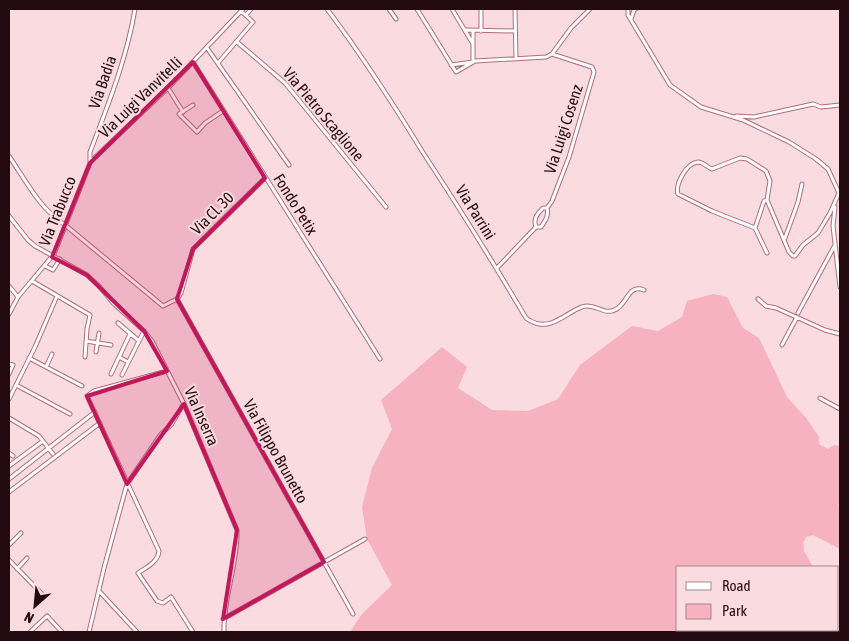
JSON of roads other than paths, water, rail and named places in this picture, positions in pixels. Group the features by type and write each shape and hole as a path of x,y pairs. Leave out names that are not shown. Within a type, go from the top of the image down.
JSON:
{"street":[{"name":"Via Badia","path":"90,163 90,152 116,84 132,31 135,9"},
{"path":"246,15 251,9"},
{"name":"Via Parrini","path":"327,9 361,56 526,318 534,324 542,325 584,306 591,306 605,312 610,312 618,308 634,289 644,290"},
{"path":"389,9 396,20"},
{"path":"417,9 456,72 473,62"},
{"path":"452,9 473,44"},
{"path":"481,9 481,31"},
{"path":"515,9 516,59"},
{"path":"452,66 473,62 546,57 552,54 571,28 590,9"},
{"path":"628,9 631,19 670,85 701,107 743,120 789,142 828,169 839,196 833,219 840,286"},
{"path":"631,19 636,9"},
{"name":"Via Luigi Vanvitelli","path":"90,163 168,88 242,10"},
{"path":"218,63 253,22 242,10"},
{"path":"465,30 516,31"},
{"path":"473,30 473,62"},
{"name":"Via Pietro Scaglione","path":"236,42 285,83 386,207"},
{"path":"207,48 290,165"},
{"name":"Via Luigi Cosenz","path":"536,227 534,223 537,214 543,208 547,208 552,201 569,157 594,72 592,67 552,54"},
{"name":"Fondo Petix","path":"192,62 380,359"},
{"path":"168,88 183,112"},
{"path":"731,116 754,117 813,104 821,107 840,105"},
{"path":"193,105 179,114 197,132 205,123 223,111"},
{"path":"9,156 45,209 55,219 66,225 162,306 177,300"},
{"path":"768,253 755,228 712,211 683,197 676,191 685,171 694,163 701,162 712,170 737,159 747,159 761,167 769,175 767,200 789,252 795,256 803,245 818,233 839,196"},
{"name":"Via Trabucco","path":"9,314 18,297 52,257 90,163"},
{"name":"Via Cl. 30","path":"177,300 181,293 193,249 265,178"},
{"path":"785,239 802,184"},
{"path":"755,228 761,206 767,200"},
{"name":"Via Luigi Cosenz","path":"496,268 536,227 541,227 546,219 547,208"},
{"path":"9,216 28,240 52,257"},
{"path":"782,345 835,244"},
{"name":"Via Inserra","path":"52,257 60,259 87,275 114,304 144,331 152,341 184,404 237,530 238,546 223,619 224,632"},
{"path":"45,266 53,270 60,259"},
{"path":"32,281 90,315 85,357"},
{"path":"9,286 18,297"},
{"path":"9,399 30,358 57,296"},
{"path":"758,299 766,306 798,315 825,330 840,334"},
{"name":"Via Filippo Brunetto","path":"177,300 353,614"},
{"path":"118,323 139,341"},
{"path":"122,375 144,331"},
{"path":"96,352 99,333"},
{"path":"111,374 130,334"},
{"path":"86,341 110,345"},
{"path":"46,367 52,354"},
{"path":"30,358 82,386"},
{"path":"119,358 128,362"},
{"path":"9,364 13,365 9,374"},
{"path":"167,371 94,391 87,396 159,551 158,557 138,573 157,601 163,603 171,598 193,632"},
{"path":"16,385 70,414"},
{"path":"820,398 840,409"},
{"path":"89,632 127,484 161,434 171,426 184,404"},
{"path":"9,479 95,412"},
{"path":"9,418 38,436 53,454"},
{"path":"9,492 100,422"},
{"path":"9,466 42,441"},
{"path":"9,454 13,456"},
{"path":"9,545 20,533"},
{"path":"223,619 365,538"},
{"path":"17,568 27,558"},
{"path":"9,560 42,594"},
{"path":"99,591 137,632"},
{"path":"30,632 47,616 62,632"}]}
